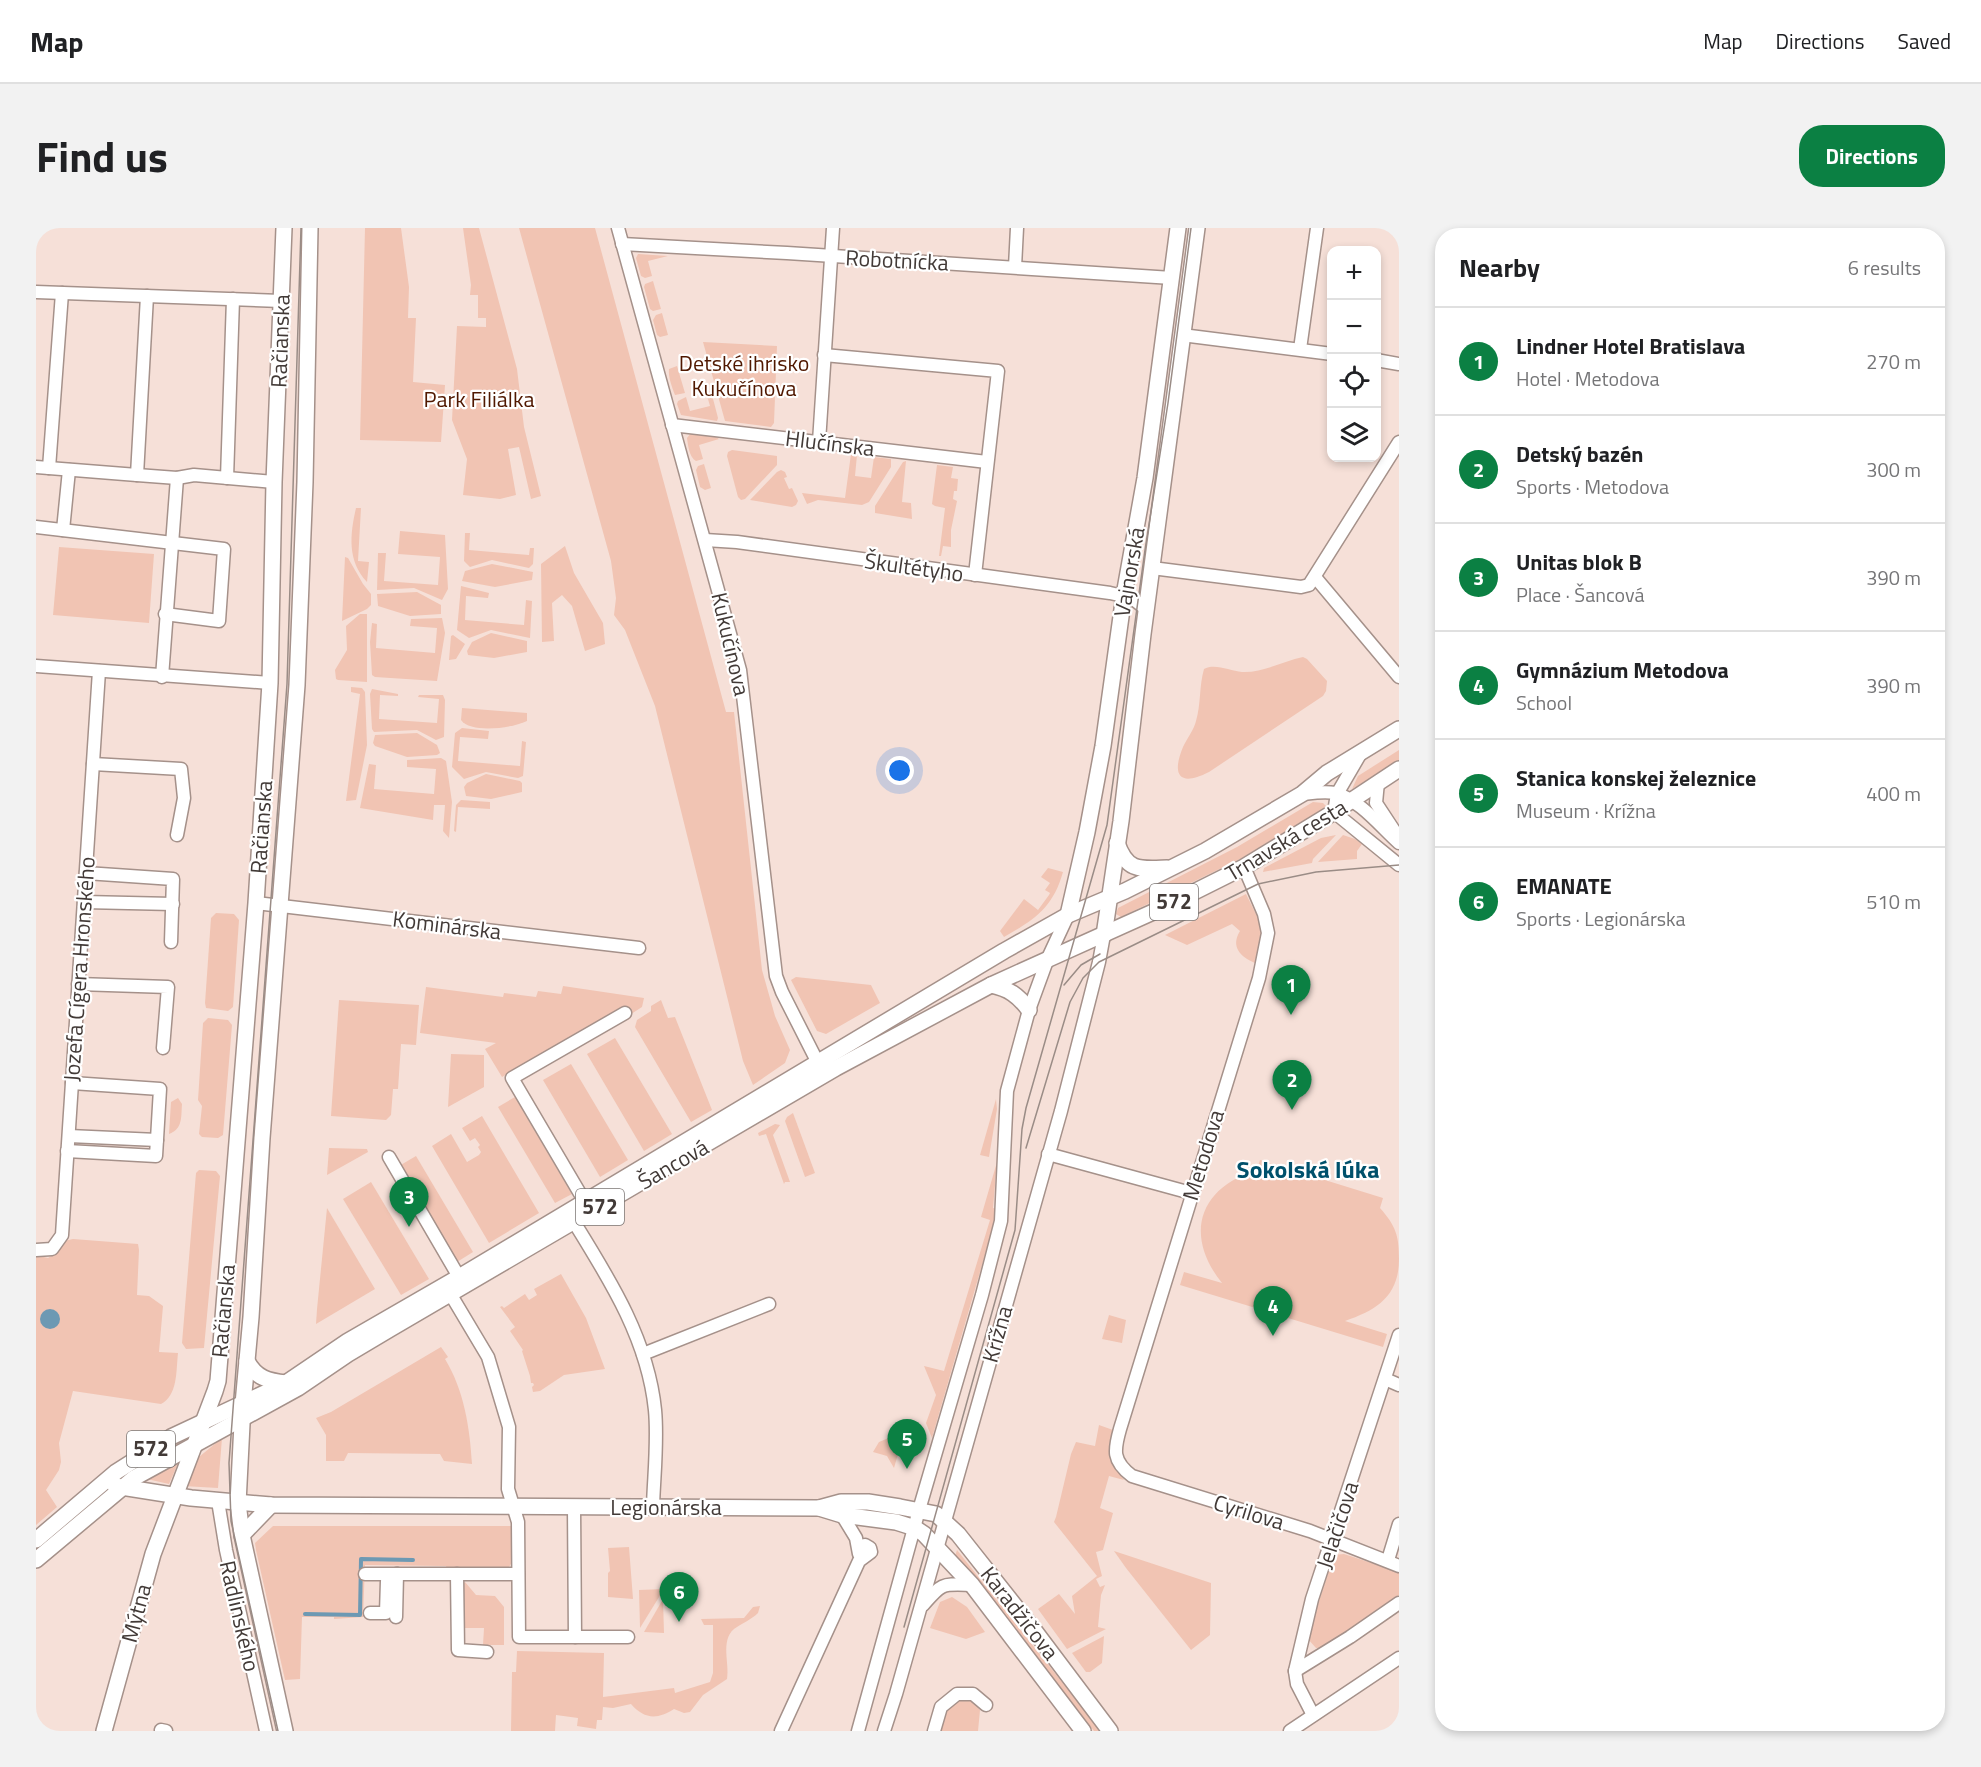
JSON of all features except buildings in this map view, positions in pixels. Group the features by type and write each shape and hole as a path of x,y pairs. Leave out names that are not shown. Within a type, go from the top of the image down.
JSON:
{"main road":[{"name":"Račianska","path":"194,1444 218,1381 256,903 270,683 274,482 284,228"},
{"name":"Račianska","path":"238,1503 297,674 305,482 309,228"},
{"name":"Vajnorská","path":"1068,915 1097,780 1124,595 1145,478 1178,228"},
{"name":"Vajnorská","path":"1104,935 1197,228"},
{"name":"Trnavská cesta","path":"1110,898 1205,851 1302,794 1327,773 1399,729"},
{"name":"Trnavská cesta","path":"1104,935 1244,867 1399,769"},
{"path":"1117,843 1124,860 1133,867 1173,867"},
{"name":"572","path":"1068,915 1110,898"},
{"name":"Šancová","path":"243,1411 348,1341 1068,915"},
{"name":"572","path":"1048,958 1104,935"},
{"name":"Šancová","path":"243,1411 298,1388 348,1354 836,1068 991,985 1048,958"},
{"path":"991,985 1008,989 1020,998 1029,1010"},
{"path":"247,1361 252,1370 262,1378 286,1383"},
{"name":"572","path":"36,1540 104,1482 142,1455 202,1421 243,1411"},
{"name":"572","path":"36,1560 121,1487 194,1444 243,1411"},
{"name":"Mýtna","path":"104,1731 150,1563 194,1444"},
{"name":"Legionárska","path":"104,1482 174,1496 271,1505 819,1508 841,1502 868,1502 920,1510"},
{"name":"Radlinského","path":"238,1503 242,1535 285,1731"},
{"path":"242,1535 271,1505"},
{"name":"Legionárska","path":"819,1508 842,1515 896,1522 915,1528 937,1545"},
{"name":"Karadžičova","path":"920,1510 936,1514 958,1534 1035,1630 1110,1731"},
{"name":"Karadžičova","path":"937,1545 972,1585 1083,1731"}],"street":[{"name":"Kukučínova","path":"618,228 741,674 776,976 791,1011 818,1062"},
{"path":"819,442 833,228"},
{"path":"1015,267 1017,228"},
{"path":"1300,349 1317,228"},
{"name":"Robotnícka","path":"622,244 1172,278"},
{"path":"36,292 281,301"},
{"path":"62,293 42,467 177,478 194,475 274,482"},
{"path":"137,475 147,296"},
{"path":"226,478 233,299"},
{"path":"1182,335 1327,353"},
{"path":"824,354 998,372 975,575"},
{"path":"1381,361 1399,364"},
{"name":"Hlučínska","path":"672,425 987,462"},
{"path":"1152,568 1301,588 1311,583 1399,442"},
{"path":"63,530 69,470"},
{"path":"162,676 177,478"},
{"path":"36,527 224,549 219,621 165,614"},
{"name":"Škultétyho","path":"705,540 737,542 1124,595"},
{"path":"1315,577 1399,677"},
{"path":"1124,595 1137,601 1146,609"},
{"path":"36,666 270,683"},
{"name":"Jozefa Cígera Hronského","path":"36,1250 52,1249 62,1235 99,670"},
{"path":"1363,751 1336,794 1334,812 1399,865"},
{"path":"93,764 181,769 184,798 177,835"},
{"path":"1378,782 1376,803 1399,841"},
{"path":"1302,794 1327,792 1351,801 1399,841"},
{"name":"Metodova","path":"1115,1444 1259,978 1268,933 1264,914 1244,867"},
{"path":"86,873 173,879 171,942"},
{"path":"84,902 172,904"},
{"name":"Kominárska","path":"256,903 639,948"},
{"name":"Krížna","path":"858,1731 1001,1221 1007,1091 1029,1010 1048,958 1068,915"},
{"name":"Krížna","path":"884,1731 1048,1154 1099,962 1104,935"},
{"path":"78,984 168,987 163,1048"},
{"path":"585,1202 512,1077 625,1013"},
{"path":"68,1151 156,1156 158,1140 160,1089 72,1083"},
{"path":"69,1136 158,1140"},
{"path":"1048,1154 1191,1193"},
{"path":"389,1157 459,1277"},
{"path":"574,1222 621,1300 643,1354 652,1386 656,1413 653,1506"},
{"path":"451,1295 488,1357 509,1427 508,1489 518,1522 519,1637 628,1637"},
{"path":"643,1354 769,1304"},
{"name":"Jelačičova","path":"1294,1671 1312,1599 1399,1335"},
{"path":"1385,1380 1399,1385"},
{"name":"Cyrilova","path":"1115,1444 1120,1464 1132,1476 1310,1531 1331,1541 1394,1563"},
{"name":"Radlinského","path":"218,1501 226,1550 266,1731"},
{"path":"574,1507 575,1637"},
{"path":"782,1731 860,1561 871,1552 870,1548 865,1545 859,1548 842,1515"},
{"path":"1394,1563 1399,1524"},
{"path":"365,1574 518,1574"},
{"path":"370,1613 386,1613 387,1581 397,1574"},
{"path":"396,1617 397,1574"},
{"path":"457,1574 458,1650 487,1652"},
{"path":"920,1609 938,1588 945,1584 972,1585"},
{"path":"1313,1714 1297,1684 1294,1671 1366,1626 1399,1602"},
{"path":"1290,1731 1399,1658"},
{"path":"934,1731 941,1707 957,1694 973,1694 986,1705"}],"green space":[{"path":"365,228 401,228 409,287 408,318 416,318 413,382 445,385 441,442 360,440"},
{"name":"Park Filiálka","path":"463,228 479,228 517,369 524,427 541,496 531,499 519,447 508,449 516,495 500,499 463,495 467,459 452,420 457,326 486,327 486,318 478,318 478,295 470,295 471,285"},
{"path":"519,228 595,228 726,712 734,712 762,970 775,1016 790,1050 785,1063 753,1085 743,1061 655,706 625,630 614,615 616,598 611,561"},
{"path":"638,254 668,256 648,261 652,276 645,278 641,276 636,258"},
{"path":"653,281 661,309 653,311 650,309 644,287 645,284"},
{"path":"662,313 668,335 660,337 657,335 653,320 656,315"},
{"name":"Detské ihrisko Kukučínova","path":"703,342 777,346 774,423 771,427 725,421"},
{"path":"677,366 685,393 675,395 669,369"},
{"path":"711,391 717,421 681,415 678,401 686,397 690,411 710,406 706,392"},
{"path":"691,433 715,436 719,439 699,445 703,459 696,461 690,454 687,438"},
{"path":"732,450 777,456 777,465 745,499 741,500 738,497 727,456"},
{"path":"851,454 857,455 855,476 871,478 874,457 891,459 891,467 869,502 862,505 818,500 807,504 802,493 845,498"},
{"path":"906,461 902,502 911,503 912,519 875,513 875,506 903,462"},
{"path":"704,464 711,488 705,490 700,487 696,470 698,466"},
{"path":"937,465 953,467 951,478 958,479 957,491 954,491 953,499 957,501 951,530 951,547 943,546 941,556 939,556 945,508 932,504"},
{"path":"781,470 785,472 787,477 784,478 798,501 796,505 792,507 750,500 777,472"},
{"path":"356,508 361,508 358,561 369,562 367,582 353,556 352,528"},
{"path":"400,531 445,535 448,589 442,600 414,588 377,590 378,553 386,553 384,581 438,585 440,557 398,554"},
{"path":"465,533 470,533 469,550 529,555 530,548 534,548 533,564 529,568 492,560 470,567 464,561"},
{"path":"565,546 574,573 603,623 605,644 585,651 572,606 562,595 552,603 554,641 542,642 541,564"},
{"path":"59,547 154,554 149,623 53,615"},
{"path":"345,557 348,558 371,594 371,605 342,621"},
{"path":"492,564 533,572 532,580 495,587 462,581 465,571"},
{"path":"461,586 489,593 488,598 466,596 465,620 524,625 526,600 532,601 530,638 491,630 469,638 457,630"},
{"path":"417,592 441,605 441,614 410,616 378,606 377,594"},
{"path":"360,614 367,614 367,682 338,680 335,670 347,650 346,626"},
{"path":"442,618 445,633 437,681 372,675 370,642 372,623 377,624 376,648 435,653 437,628 410,626 411,619"},
{"path":"491,633 527,641 527,652 494,658 468,655 467,651 472,642"},
{"path":"453,635 465,644 456,659 449,660 451,636"},
{"path":"1303,657 1327,681 1323,696 1209,772 1191,778 1181,776 1178,772 1179,757 1196,721 1204,669 1218,667 1250,672"},
{"path":"351,687 362,688 365,692 367,745 356,800 346,801 360,694 351,692"},
{"path":"372,689 398,694 398,696 380,695 379,719 437,723 439,699 418,697 419,695 443,695 445,700 444,737 436,740 417,730 374,732 370,694"},
{"path":"462,708 527,713 527,721 512,726 474,727 461,720"},
{"path":"462,728 489,731 488,739 460,737 458,761 520,766 522,741 526,742 523,776 518,778 486,772 464,779 452,767 455,733"},
{"path":"417,733 437,745 440,753 407,757 375,746 373,743 375,735"},
{"path":"1399,750 1399,762 1352,789 1358,776"},
{"path":"441,758 446,761 452,802 449,838 443,831 445,805 434,805 433,820 360,808 369,764 376,765 374,789 434,794 436,769 407,767 407,760"},
{"path":"486,774 520,781 522,792 491,799 466,796 464,787 467,783"},
{"path":"461,800 490,802 490,809 458,807 456,832 454,831 456,805"},
{"path":"1313,802 1323,803 1327,807 1240,859 1121,917 1116,914 1118,908 1237,847"},
{"path":"1336,835 1313,859 1312,863 1263,872 1264,868 1321,838"},
{"path":"1343,835 1362,844 1357,851 1357,859 1318,862"},
{"path":"1048,868 1063,872 1054,895 1041,912 1004,937 1000,931 1024,899 1038,910 1049,895 1050,893 1045,890 1050,883 1041,877"},
{"path":"1246,894 1264,935 1255,963 1238,951 1236,942 1240,931 1232,924 1187,945 1165,935"},
{"path":"216,913 234,914 239,920 233,1007 228,1011 206,1008 205,1003 211,918"},
{"path":"796,977 871,985 880,1003 826,1034 817,1031 791,980"},
{"path":"563,986 644,998 642,1007 628,1016 606,1017 502,1077 485,1049 496,1043 420,1033 426,987 503,997 504,993 536,997 538,991 561,994"},
{"path":"339,1000 419,1005 416,1045 401,1044 398,1089 393,1089 391,1115 386,1120 331,1116"},
{"path":"661,1000 668,1018 675,1017 712,1110 691,1122 635,1027 637,1020 651,1011 651,1006"},
{"path":"208,1018 228,1020 232,1025 223,1135 218,1138 202,1137 199,1134 202,1106 198,1100 203,1023"},
{"path":"615,1038 672,1134 644,1151 587,1054"},
{"path":"451,1054 484,1055 484,1087 448,1107"},
{"path":"571,1064 628,1160 600,1177 543,1080"},
{"path":"515,1097 572,1194 555,1203 498,1107"},
{"path":"178,1098 182,1104 179,1126 169,1134 171,1102"},
{"path":"996,1099 997,1109 989,1157 980,1155"},
{"path":"793,1113 815,1173 805,1177 785,1121"},
{"path":"482,1116 539,1213 489,1243 432,1146 451,1134 467,1162 479,1155 480,1145 475,1138 470,1141 462,1128"},
{"path":"775,1124 780,1125 773,1135 790,1182 784,1184 766,1134 759,1136 758,1133"},
{"path":"329,1148 367,1149 368,1152 327,1175"},
{"path":"416,1156 473,1252 457,1262 399,1166"},
{"path":"1260,1160 1383,1198 1380,1208 1396,1232 1398,1244 1398,1272 1395,1283 1384,1300 1367,1312 1345,1321 1387,1334 1383,1347 1180,1285 1184,1272 1222,1283 1210,1265 1203,1248 1201,1231 1203,1216 1210,1201 1221,1189 1237,1178 1257,1170"},
{"path":"997,1162 993,1208 996,1209 995,1220 932,1438 926,1423 936,1395 924,1366 944,1371 990,1220 981,1217"},
{"path":"199,1170 216,1171 220,1176 204,1348 186,1349 182,1343 196,1173"},
{"path":"371,1182 429,1279 401,1295 343,1199"},
{"path":"327,1208 375,1289 316,1324 317,1309"},
{"path":"73,1239 138,1244 137,1295 149,1296 163,1306 159,1352 178,1353 176,1375 171,1395 161,1404 73,1391 59,1443 61,1462 59,1470 46,1490 57,1507 36,1525 36,1255 48,1258 59,1251 64,1241"},
{"path":"561,1274 586,1318 605,1369 564,1375 540,1391 533,1392 534,1385 531,1383 523,1350 510,1331 515,1327 500,1307 504,1308 525,1294 529,1300 537,1295 534,1289"},
{"path":"1109,1315 1126,1320 1122,1343 1102,1339"},
{"path":"441,1347 448,1357 445,1359 461,1396 468,1423 472,1464 444,1461 440,1454 348,1453 344,1461 326,1461 326,1435 316,1418 331,1412"},
{"path":"1099,1425 1113,1430 1110,1445 1111,1457 1124,1480 1109,1476 1100,1508 1113,1513 1103,1550 1096,1552 1102,1576 1096,1579 1100,1587 1105,1585 1101,1595 1098,1627 1106,1629 1067,1649 1038,1609 1059,1594 1075,1614 1072,1596 1097,1576 1054,1522 1076,1442 1095,1446"},
{"path":"891,1437 918,1447 917,1452 900,1447 894,1468 887,1456 873,1452 879,1442"},
{"path":"222,1438 218,1488 183,1486 199,1457"},
{"path":"179,1461 169,1484 147,1479"},
{"path":"273,1526 514,1526 514,1559 509,1567 501,1570 447,1569 446,1566 365,1565 363,1617 334,1619 334,1617 302,1617 300,1679 285,1680 255,1543"},
{"path":"629,1547 633,1599 608,1597 608,1573 610,1571 608,1548"},
{"path":"957,1550 1101,1731 1094,1731 955,1556"},
{"path":"1114,1551 1211,1583 1210,1635 1191,1650"},
{"path":"1344,1554 1399,1572 1399,1595 1322,1648 1316,1648 1307,1638 1334,1555"},
{"path":"465,1582 476,1595 495,1596 504,1607 504,1645 483,1645 484,1628 465,1628 465,1608 461,1607 462,1585"},
{"path":"664,1589 640,1628 639,1590"},
{"path":"952,1597 967,1607 985,1632 966,1639 930,1628 940,1602"},
{"path":"663,1599 664,1633 644,1632"},
{"path":"760,1606 758,1613 734,1629 727,1640 727,1679 703,1695 690,1712 684,1713 674,1709 662,1715 651,1716 641,1713 631,1704 613,1708 603,1707 602,1720 597,1720 596,1729 577,1726 578,1718 556,1715 555,1731 511,1731 512,1672 516,1672 517,1651 604,1653 603,1697 674,1688 675,1693 710,1682 713,1673 713,1625 704,1625 701,1619 744,1618 753,1607"},
{"path":"1104,1636 1102,1663 1090,1672 1086,1672 1072,1653"},
{"path":"957,1700 972,1701 980,1710 978,1731 938,1731 946,1709"}],"water":[{"path":"50,1309 57,1312 60,1319 57,1326 50,1329 43,1326 40,1319 43,1312"}],"waterway":[{"path":"305,1614 360,1615 361,1559 413,1560"}],"tram line":[{"path":"278,1731 231,1521 229,1463 287,684 301,228"},
{"path":"904,1627 1015,1230 1022,1129 1026,1108 1107,825 1191,228"},
{"path":"1026,1148 1070,1002 1083,978 1099,962 1258,884 1316,872 1399,865"},
{"path":"1064,985 1081,965 1100,954"}],"place":[{"name":"Lindner Hotel Bratislava","path":"1291,1015"},
{"name":"Detský bazén","path":"1292,1110"},
{"name":"Unitas blok B","path":"409,1227"},
{"name":"Gymnázium Metodova","path":"1273,1336"},
{"name":"Stanica konskej železnice","path":"907,1469"},
{"name":"EMANATE","path":"679,1622"}],"district":[{"name":"Sokolská lúka","path":"1308,1170"}]}
